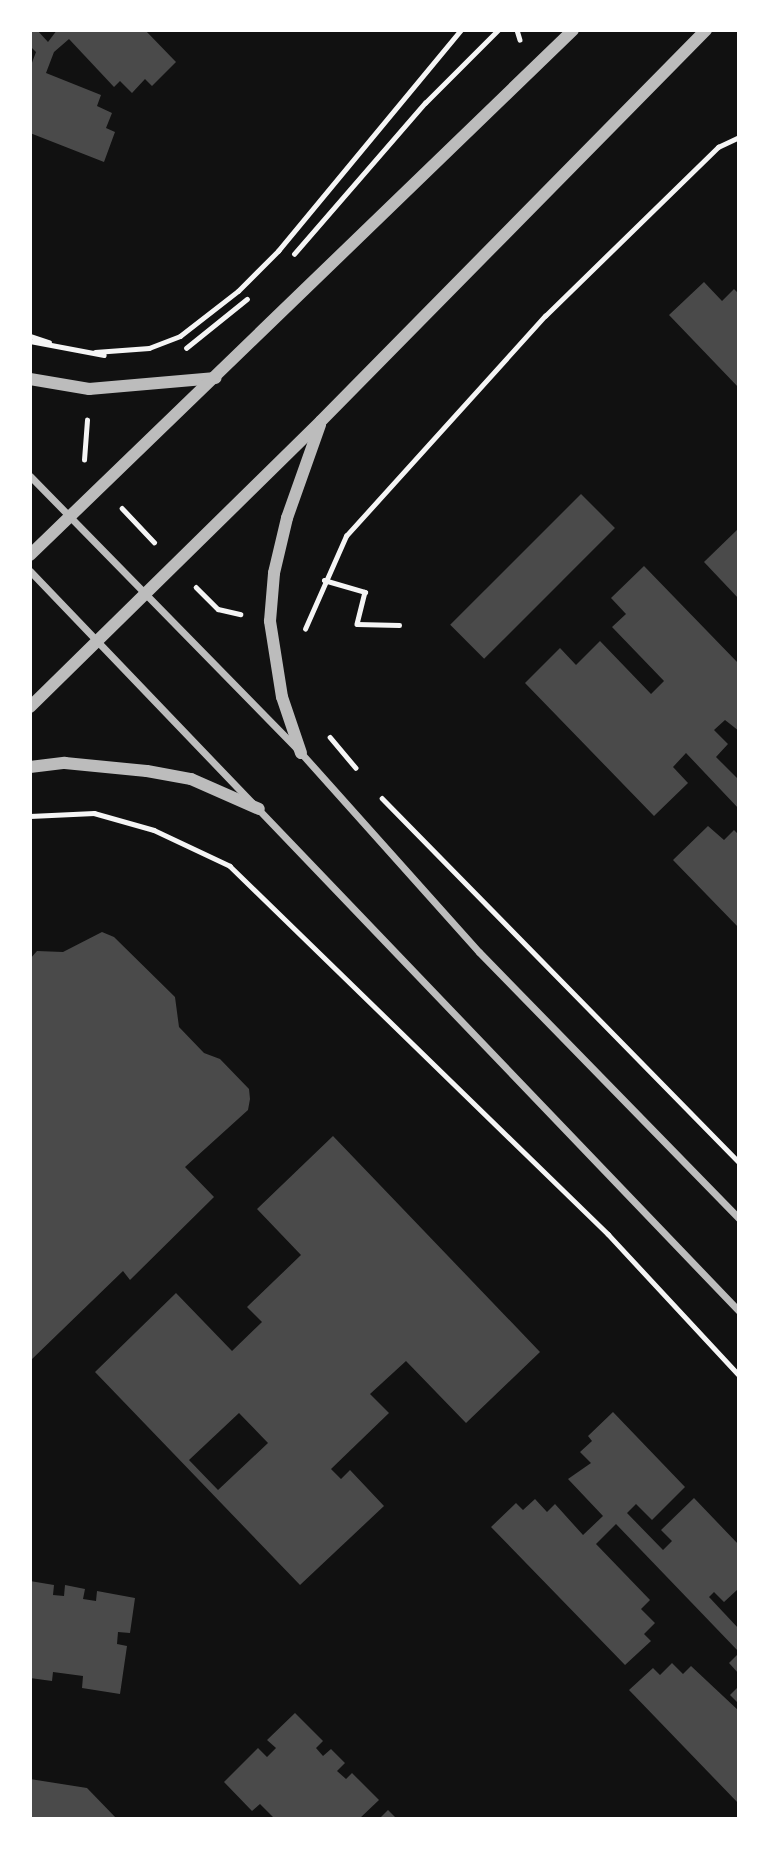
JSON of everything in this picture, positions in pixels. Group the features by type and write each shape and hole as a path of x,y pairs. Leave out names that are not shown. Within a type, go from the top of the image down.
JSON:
{"street":[{"path":"30,555 573,30"},
{"path":"30,707 321,421 706,30"},
{"path":"30,379 89,389 216,378"},
{"path":"301,753 282,697 271,621 274,573 287,518 321,421"},
{"path":"30,476 301,753 479,952 739,1219"},
{"path":"30,571 739,1311"},
{"path":"30,767 65,763 147,771 191,779 259,809"}],"path":[{"path":"83,353 149,348 180,336 238,292 278,251 461,30"},
{"path":"292,256 425,103 498,30"},
{"path":"517,30 520,41"},
{"path":"306,639 304,626 346,536 544,316 718,147 739,137"},
{"path":"182,351 253,294"},
{"path":"30,338 83,353 135,359"},
{"path":"102,487 218,609"},
{"path":"324,580 365,592 357,624 399,625"},
{"path":"323,729 363,777"},
{"path":"372,787 739,1162"},
{"path":"30,816 93,813 154,830 230,866 608,1234 739,1375"}],"building":[{"path":"30,30 37,30 48,42 57,30 145,30 176,62 152,86 145,79 132,93 120,81 114,87 69,39 54,52 46,73 101,95 97,106 112,113 106,128 115,132 104,162 30,133 30,68 36,52 30,46"},
{"path":"704,282 722,301 734,289 739,294 739,388 669,315"},
{"path":"581,494 615,528 484,659 450,625"},
{"path":"739,528 739,599 704,562"},
{"path":"644,566 739,664 739,731 725,720 714,730 728,744 716,757 739,780 739,809 686,753 673,767 688,783 654,816 525,683 560,648 576,665 600,641 651,694 664,681 612,627 626,614 611,598"},
{"path":"708,826 724,840 734,830 739,835 739,928 673,860"},
{"path":"102,932 114,937 175,997 179,1027 204,1053 220,1059 249,1089 250,1099 248,1110 185,1167 214,1197 130,1280 123,1271 30,1361 30,959 37,951 63,952"},
{"path":"333,1136 540,1352 466,1423 406,1361 370,1394 389,1413 331,1469 341,1479 350,1470 384,1506 300,1585 95,1372 176,1293 232,1351 262,1322 247,1307 301,1255 257,1209","holes":["239,1413 268,1443 218,1490 189,1460"]},
{"path":"613,1412 685,1487 652,1520 636,1504 627,1513 663,1550 672,1541 661,1530 694,1498 739,1545 739,1593 737,1590 724,1602 714,1592 709,1597 739,1629 739,1652 616,1524 596,1544 650,1600 641,1609 655,1623 644,1634 651,1641 625,1665 491,1527 516,1503 523,1510 535,1499 547,1512 555,1504 583,1535 603,1516 568,1479 591,1463 580,1452 592,1441 588,1436"},
{"path":"30,1581 54,1585 53,1595 64,1596 65,1585 85,1589 83,1599 96,1601 97,1591 135,1598 130,1633 118,1632 117,1644 127,1646 120,1694 82,1688 83,1676 53,1672 52,1681 30,1678"},
{"path":"739,1653 739,1674 729,1663"},
{"path":"672,1663 683,1674 691,1666 739,1711 739,1804 629,1690 653,1668 660,1675"},
{"path":"739,1686 739,1704 730,1695"},
{"path":"295,1713 323,1741 316,1748 323,1756 331,1749 345,1763 337,1771 346,1779 352,1773 379,1800 359,1819 275,1819 260,1804 252,1811 224,1782 258,1748 267,1757 276,1748 267,1740"},
{"path":"30,1779 87,1788 117,1819 30,1819"},
{"path":"388,1810 397,1819 379,1819"}]}
